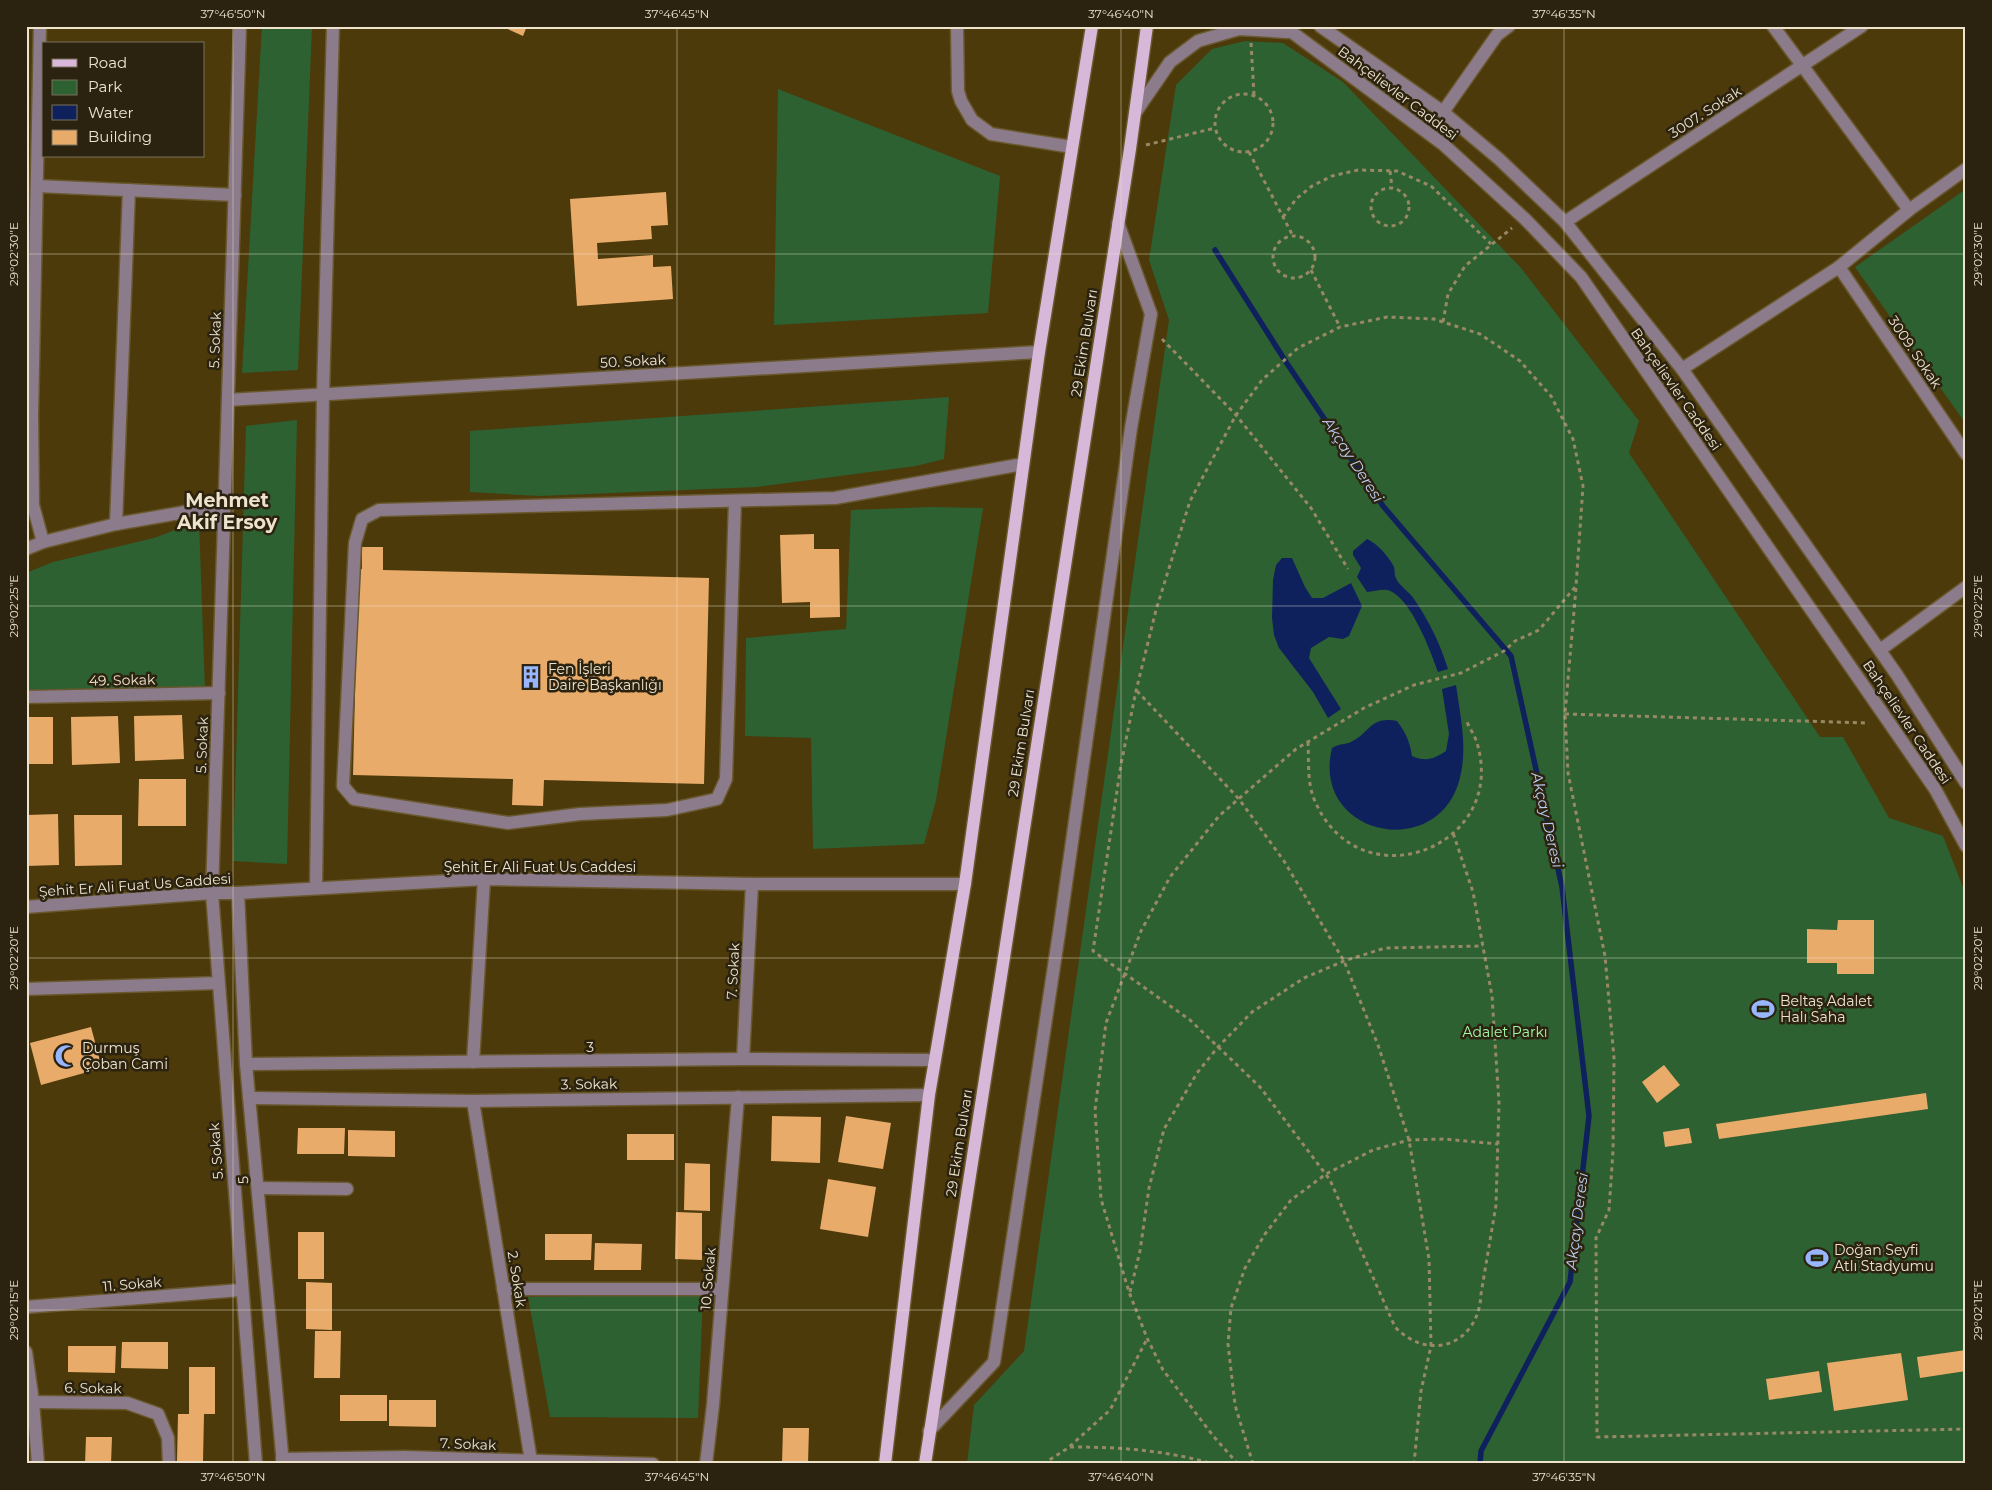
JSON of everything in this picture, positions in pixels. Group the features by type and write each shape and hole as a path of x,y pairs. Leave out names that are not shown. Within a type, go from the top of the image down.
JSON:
{"main road":[{"path":"885,1464 929,1095 964,884 1039,352 1092,26"},
{"name":"29 Ekim Bulvarı","path":"925,1464 1130,149 1147,26"}],"street":[{"path":"40,26 37,186 30,372 33,505 43,542"},
{"name":"5. Sokak","path":"240,26 212,893 241,1290 256,1464"},
{"path":"316,888 322,394 333,26"},
{"path":"957,26 958,91 961,101 972,120 991,134 1072,147"},
{"name":"Bahçelievler Caddesi","path":"1278,26 1293,33 1444,145 1525,219 1581,277 1935,789 1966,846"},
{"name":"Bahçelievler Caddesi","path":"1320,26 1443,112 1499,159 1565,222 1682,369 1880,650 1966,784"},
{"path":"1443,112 1497,35 1509,26"},
{"path":"1773,26 1910,210"},
{"name":"3007. Sokak","path":"1565,222 1862,26"},
{"path":"1135,113 1170,62 1198,42 1239,29 1293,33"},
{"path":"1682,369 1839,267 1910,210 1966,169"},
{"path":"37,186 235,195"},
{"path":"116,524 129,190"},
{"path":"929,1431 994,1362 1059,933 1131,428 1151,314 1118,223"},
{"name":"3009. Sokak","path":"1839,267 1966,454"},
{"name":"50. Sokak","path":"228,400 1039,352"},
{"path":"735,501 726,779 717,799 667,810 580,814 508,823 354,799 343,786 355,543 362,518 379,510 835,498 1023,464"},
{"path":"26,549 43,542 116,524 225,505"},
{"path":"1880,650 1966,588"},
{"name":"49. Sokak","path":"26,697 219,692"},
{"path":"473,1062 484,879"},
{"name":"Şehit Er Ali Fuat Us Caddesi","path":"26,907 212,893 484,879 752,884 964,884"},
{"name":"7. Sokak","path":"743,1059 752,884"},
{"name":"5","path":"238,893 246,1064 259,1188 282,1461"},
{"path":"26,989 218,984"},
{"name":"3","path":"246,1064 743,1059 935,1060"},
{"name":"3. Sokak","path":"249,1098 473,1101 929,1095"},
{"name":"10. Sokak","path":"706,1464 713,1404 738,1097"},
{"name":"2. Sokak","path":"473,1101 531,1461"},
{"path":"259,1188 346,1189"},
{"path":"503,1289 722,1289"},
{"name":"11. Sokak","path":"26,1307 241,1290"},
{"path":"26,1352 33,1402 38,1464"},
{"name":"6. Sokak","path":"33,1402 127,1403 158,1414 168,1438 169,1464"},
{"name":"7. Sokak","path":"282,1461 404,1457 654,1464"}],"path":[{"path":"1250,30 1254,95"},
{"path":"1239,94 1254,95 1261,98 1271,110 1273,125 1268,140 1257,149 1249,152 1227,147 1215,128 1217,113 1225,100 1239,94"},
{"path":"1130,149 1215,128"},
{"path":"1249,152 1293,236"},
{"path":"1284,217 1296,200 1312,186 1332,176 1358,170 1397,171 1431,186 1491,244"},
{"path":"1390,171 1392,188"},
{"path":"1392,188 1405,195 1409,209 1408,214 1401,222 1387,226 1374,218 1371,204 1378,191 1392,188"},
{"path":"1443,322 1448,294 1465,266 1525,219"},
{"path":"1293,236 1303,238 1311,246 1315,256 1311,270 1295,279 1284,276 1276,269 1272,258 1274,248 1282,239 1293,236"},
{"path":"1311,270 1340,326"},
{"path":"1454,832 1473,892 1492,996 1499,1103 1496,1205 1477,1318 1462,1337 1451,1343 1431,1346 1414,1342 1395,1327 1334,1188 1326,1174 1260,1087 1190,1020 1093,951 1122,764 1136,690 1156,610 1190,501 1236,415 1262,380 1294,351 1340,326 1387,317 1434,319 1480,334 1520,360 1551,396 1573,439 1583,486 1565,714 1568,773 1605,956 1614,1058 1613,1151 1609,1210 1596,1238 1597,1438 1966,1429"},
{"path":"1149,326 1236,415 1311,508 1348,569"},
{"path":"1238,1464 1214,1438 1163,1370 1147,1338 1130,1292 1101,1199 1095,1110 1106,1023 1141,931 1170,877 1219,816 1296,749 1364,708 1414,685 1461,672 1504,651 1515,641 1539,630 1576,586"},
{"path":"1136,690 1239,799 1284,862 1344,961 1378,1045 1409,1140 1429,1260 1431,1346 1421,1391 1414,1464"},
{"path":"1565,714 1890,723"},
{"path":"1308,742 1309,775 1314,797 1323,818 1338,835 1357,847 1378,855 1400,856 1422,852 1443,842 1460,828 1472,809 1480,787 1481,765 1478,750 1467,722"},
{"path":"1130,1292 1140,1251 1149,1188 1164,1128 1196,1073 1252,1012 1304,978 1344,961 1385,948 1483,946"},
{"path":"1253,1464 1235,1404 1228,1344 1231,1308 1245,1268 1265,1234 1291,1200 1326,1174 1373,1150 1409,1140 1444,1139 1498,1144"},
{"path":"1043,1464 1069,1447 1110,1410 1147,1338"},
{"path":"1069,1447 1118,1447 1160,1452 1213,1464"}],"green space":[{"path":"262,26 312,26 298,370 242,373"},
{"name":"Adalet Parkı","path":"1245,41 1283,43 1343,82 1521,268 1639,421 1629,453 1820,737 1843,737 1889,818 1943,836 1966,895 1966,1464 967,1464 974,1405 1024,1351 1169,320 1149,260 1176,85 1212,49"},
{"path":"778,89 1000,176 988,313 774,325"},
{"path":"1966,189 1966,424 1855,267"},
{"path":"949,397 944,459 916,466 757,487 539,496 470,492 470,431"},
{"path":"297,420 287,864 233,861 246,426"},
{"path":"931,507 983,508 936,800 924,844 813,849 811,738 745,736 746,638 846,629 851,510"},
{"path":"199,521 205,690 26,690 26,573 53,562 154,538"},
{"path":"703,1294 698,1418 550,1417 528,1297"}],"water":[{"path":"1367,539 1379,547 1386,555 1394,567 1397,581 1412,596 1419,607 1438,641 1448,669 1438,672 1418,625 1404,602 1396,594 1387,590 1367,592 1357,577 1361,568 1353,555 1353,551"},
{"path":"1282,558 1292,558 1312,598 1323,598 1351,583 1362,606 1349,636 1343,639 1329,637 1311,648 1309,658 1341,709 1328,718 1313,692 1279,648 1274,635 1272,618 1273,580 1276,565"},
{"path":"1456,685 1462,729 1463,762 1450,802 1431,820 1407,829 1382,828 1359,819 1340,803 1331,779 1332,748 1351,742 1376,723 1388,720 1397,721 1400,725 1409,742 1412,756 1430,759 1438,756 1446,751 1449,734 1442,689"}],"building":[{"path":"501,26 527,26 523,36"},
{"path":"666,192 668,225 651,226 652,239 597,243 598,259 653,255 653,267 671,266 673,299 577,306 570,199"},
{"path":"814,534 814,549 839,549 840,617 810,618 810,602 782,603 780,535"},
{"name":"Fen İşleri Daire Başkanlığı","path":"362,547 383,547 383,570 709,578 704,784 544,780 543,806 512,805 513,779 353,775 358,569 362,569"},
{"path":"182,715 184,759 135,761 134,716"},
{"path":"118,716 120,763 72,765 71,717"},
{"path":"26,717 53,717 53,764 26,764"},
{"path":"139,779 186,779 186,826 138,826"},
{"path":"58,814 59,865 26,866 26,815"},
{"path":"74,815 122,815 122,865 75,866"},
{"name":"Beltaş Adalet Halı Saha","path":"1838,920 1874,920 1874,974 1837,974 1837,963 1807,963 1807,929 1837,930"},
{"name":"Durmuş Çoban Cami","path":"91,1027 102,1068 41,1085 30,1043"},
{"path":"1664,1065 1680,1085 1657,1103 1642,1082"},
{"path":"1926,1093 1928,1109 1719,1139 1716,1124"},
{"path":"772,1116 821,1117 820,1163 771,1161"},
{"path":"846,1116 891,1123 883,1169 838,1162"},
{"path":"298,1128 345,1128 344,1154 297,1154"},
{"path":"1689,1128 1692,1143 1665,1147 1663,1132"},
{"path":"348,1130 395,1131 395,1157 348,1156"},
{"path":"627,1134 674,1134 674,1160 627,1160"},
{"path":"685,1163 710,1164 710,1211 684,1210"},
{"path":"828,1179 876,1187 868,1237 820,1229"},
{"path":"676,1212 702,1213 702,1260 675,1259"},
{"path":"298,1232 324,1232 324,1279 298,1279"},
{"path":"545,1234 592,1234 591,1260 545,1260"},
{"path":"595,1243 642,1244 641,1270 594,1270"},
{"path":"306,1282 332,1283 332,1330 306,1329"},
{"path":"315,1331 341,1331 340,1378 314,1378"},
{"path":"122,1342 168,1342 168,1369 121,1368"},
{"path":"68,1346 116,1346 115,1373 68,1372"},
{"path":"1966,1350 1966,1371 1920,1378 1917,1357"},
{"path":"1901,1353 1908,1400 1834,1411 1827,1363"},
{"path":"189,1367 215,1367 215,1414 204,1414 203,1461 177,1461 178,1414 189,1414"},
{"path":"1819,1371 1822,1392 1769,1400 1766,1379"},
{"path":"340,1395 387,1395 387,1421 340,1421"},
{"path":"389,1400 436,1400 436,1427 389,1426"},
{"path":"783,1428 809,1428 808,1464 782,1464"},
{"path":"86,1437 112,1437 111,1464 85,1464"}],"waterway":[{"name":"Akçay Deresi","path":"1215,250 1286,362 1383,506 1511,656 1562,887 1589,1116 1570,1282 1481,1451 1480,1464"}],"place":[{"name":"Fen İşleri Daire Başkanlığı","path":"531,677"},
{"name":"Beltaş Adalet Halı Saha","path":"1763,1009"},
{"name":"Durmuş Çoban Cami","path":"66,1056"},
{"name":"Doğan Seyfi Atlı Stadyumu","path":"1817,1258"}],"district":[{"name":"Mehmet Akif Ersoy","path":"227,511"}]}
